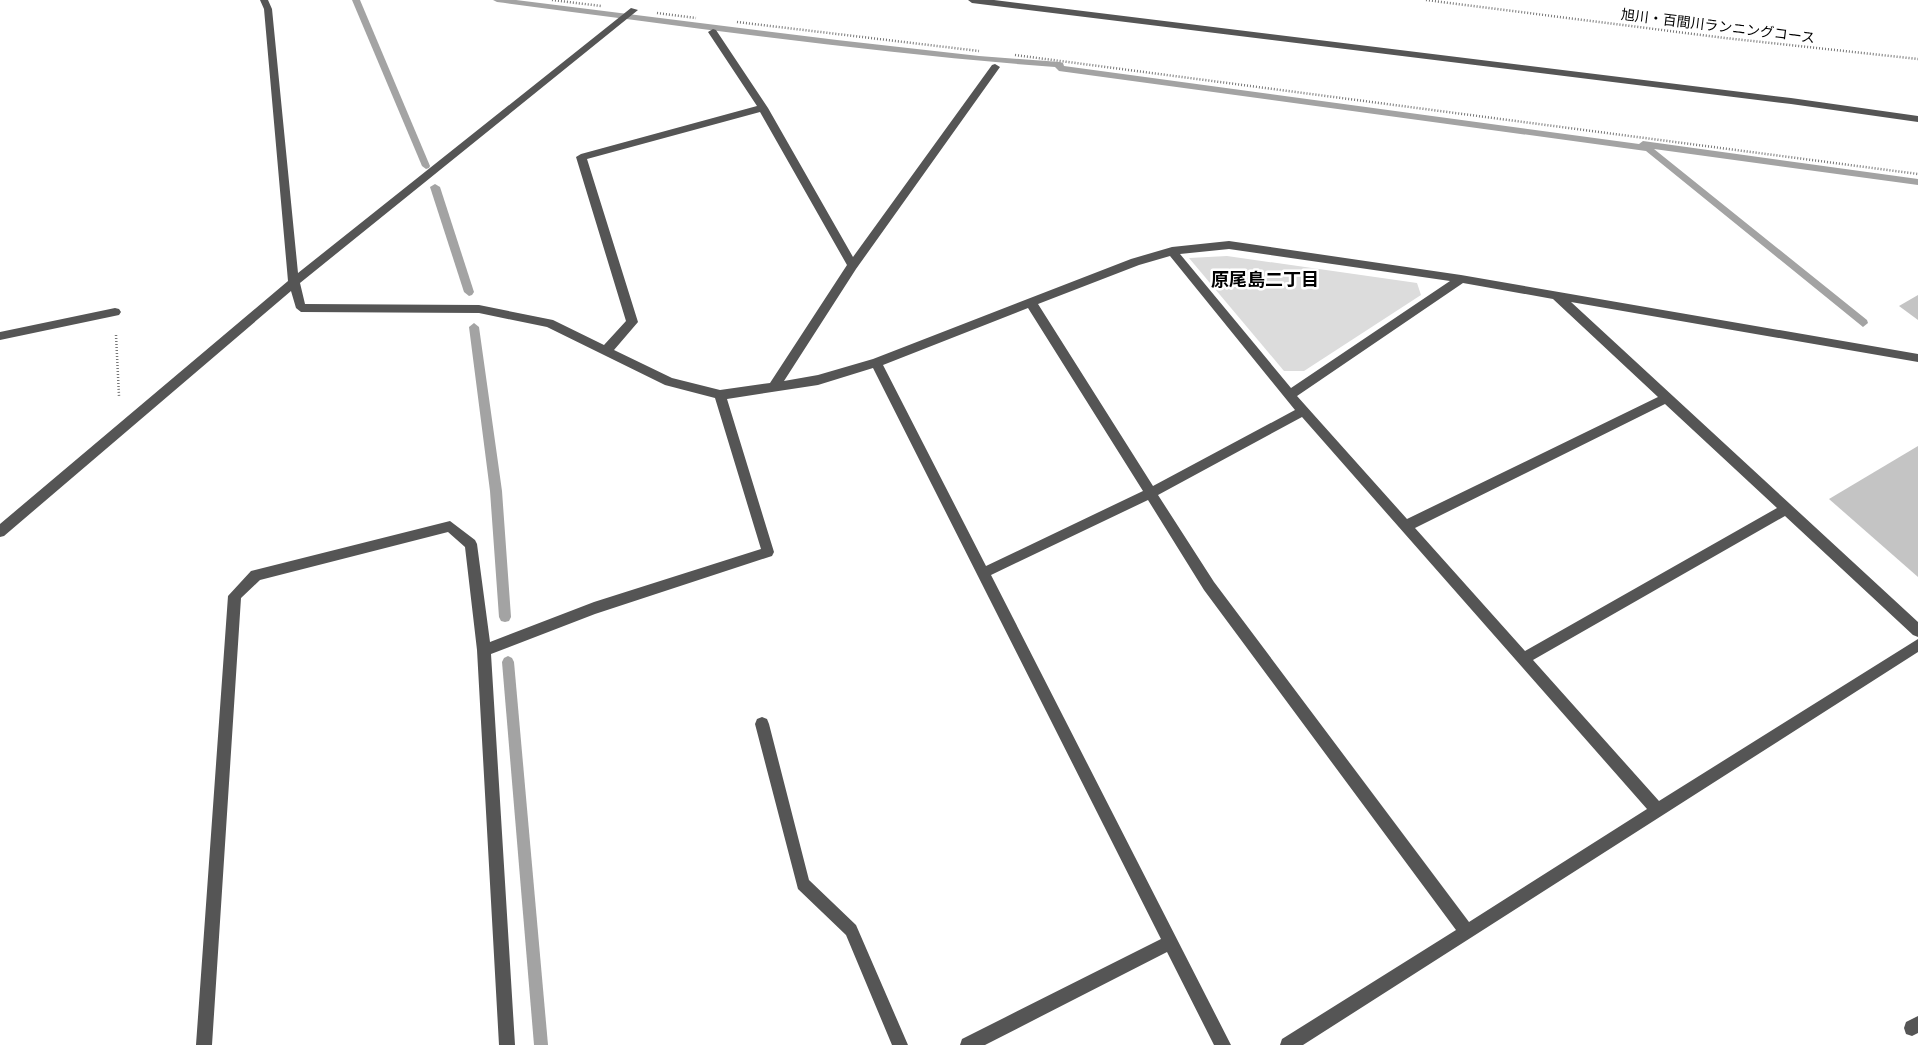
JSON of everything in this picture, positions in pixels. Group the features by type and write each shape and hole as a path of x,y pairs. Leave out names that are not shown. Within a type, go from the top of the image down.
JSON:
{"street":[{"path":"264,0 268,9 294,282 301,308 479,309 549,323 669,382 720,395 818,380 876,364 1135,262 1172,251 1229,245 1461,278 1918,358"},
{"path":"972,0 1781,100 1918,119"},
{"path":"0,532 294,282 629,14"},
{"path":"713,32 763,108 853,266"},
{"path":"773,388 801,342 853,266 995,67"},
{"path":"606,350 632,322 581,157 763,108"},
{"path":"1172,251 1303,411 1658,811"},
{"path":"1290,394 1461,278"},
{"path":"1556,295 1918,632"},
{"path":"1031,303 1209,586 1467,932"},
{"path":"0,336 115,312"},
{"path":"876,364 1224,1045"},
{"path":"484,650 534,633 594,608 768,552 720,395"},
{"path":"1406,526 1666,398"},
{"path":"983,573 1150,493 1303,411"},
{"path":"1522,659 1786,509"},
{"path":"204,1045 235,596 256,575 450,526 471,544 484,650 507,1045"},
{"path":"1288,1045 1918,645"},
{"path":"762,724 803,884 851,930 900,1045"},
{"path":"968,1045 1171,942"}],"path":[{"path":"552,0 629,14 702,18"},
{"name":"旭川・百間川ランニングコース","path":"1426,0 1716,37 1918,59"},
{"path":"732,22 986,52"},
{"path":"1005,54 1918,174"},
{"path":"115,312 120,411 129,423"}],"shaded area":[{"path":"1227,256 1417,283 1421,295 1304,371 1284,371 1189,258"}],"building":[{"path":"1918,295 1918,320 1899,306"},
{"path":"1918,446 1918,577 1829,499"}],"waterway":[{"path":"356,0 426,166"},
{"path":"497,0 837,43 979,59 1060,65 1059,68 1648,148 1863,323"},
{"path":"1643,144 1918,182"},
{"path":"435,187 469,292"},
{"path":"474,327 496,491 505,617"},
{"path":"508,662 541,1045"}],"district":[{"name":"原尾島二丁目","path":"1265,280"}]}
